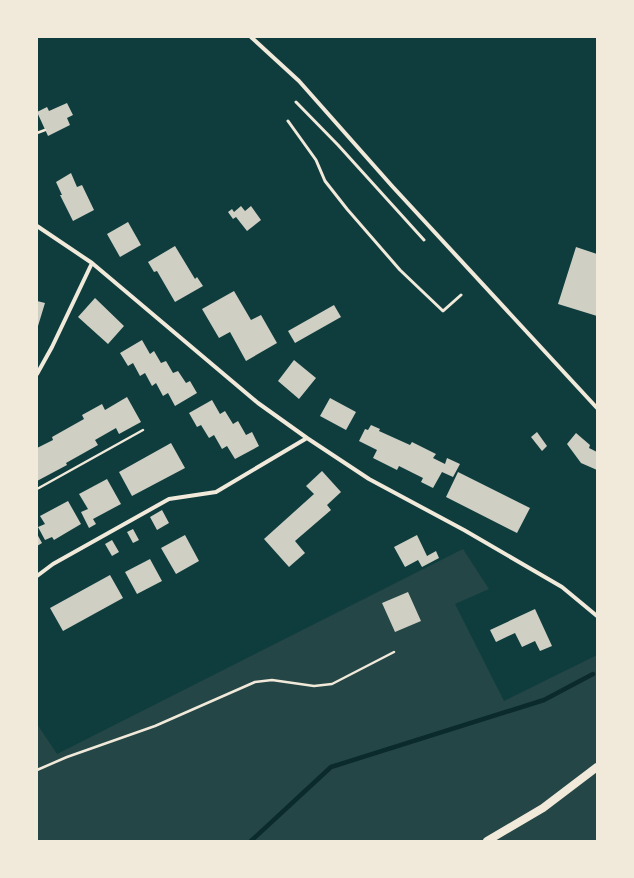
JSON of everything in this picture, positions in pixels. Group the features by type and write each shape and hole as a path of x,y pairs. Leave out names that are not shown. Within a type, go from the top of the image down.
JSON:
{"main road":[{"path":"487,841 543,808 597,767"}],"street":[{"path":"251,37 299,81 392,186 597,408"},
{"path":"37,226 92,263 258,403 307,438 369,480 464,530 562,587 597,616"},
{"path":"37,374 52,347 92,263"},
{"path":"37,576 53,564 169,499 216,492 307,438"}],"lane":[{"path":"296,102 338,145 424,240"},
{"path":"288,121 316,160 326,181 400,270 443,311 461,295"}],"path":[{"path":"37,133 45,130"},
{"path":"37,489 143,430"},
{"path":"37,770 67,757 155,726 255,682 272,680 314,686 332,684 394,652"}],"shaded area":[{"path":"463,549 489,589 455,604 504,701 597,655 597,841 37,841 37,724 57,754"}],"building":[{"path":"67,103 73,115 67,118 70,125 48,136 37,112 47,107 49,111"},
{"path":"71,173 77,187 82,185 94,210 73,221 60,195 62,195 56,182"},
{"path":"241,206 245,211 251,206 261,220 247,231 236,217 233,219 228,212 232,209 234,212"},
{"path":"128,222 141,245 120,257 107,234"},
{"path":"175,246 195,279 197,277 203,286 175,302 157,271 154,272 148,262"},
{"path":"576,247 597,254 597,316 558,304"},
{"path":"234,291 251,320 261,315 277,343 246,361 230,332 219,338 202,309"},
{"path":"95,298 124,326 108,344 78,317"},
{"path":"37,301 45,303 38,326 37,325"},
{"path":"334,305 341,317 295,343 288,331"},
{"path":"142,340 150,354 154,351 161,363 166,361 173,373 178,371 186,383 190,381 197,393 175,406 168,393 163,396 156,383 152,386 145,373 140,376 133,363 128,366 120,353"},
{"path":"294,360 316,378 299,399 278,381"},
{"path":"127,397 141,422 119,434 116,428 95,440 98,445 66,463 67,465 37,481 37,448 53,440 52,437 84,419 82,415 102,404 105,410"},
{"path":"330,398 356,412 346,430 320,416"},
{"path":"212,400 220,414 225,411 233,424 238,421 246,435 252,432 259,446 235,459 227,446 222,449 214,435 209,438 201,425 197,427 189,413"},
{"path":"371,425 380,429 379,431 410,445 412,442 436,454 433,458 445,464 447,458 460,464 453,477 442,472 433,488 421,482 423,478 399,466 397,470 373,458 377,450 359,441 365,429 368,430"},
{"path":"537,432 547,446 542,451 531,437"},
{"path":"576,433 590,445 589,448 597,452 597,470 581,463 567,444"},
{"path":"171,443 185,468 132,496 119,472"},
{"path":"322,471 341,492 327,505 331,510 295,541 305,553 289,567 264,539 314,494 306,486"},
{"path":"458,472 530,508 517,533 446,497"},
{"path":"107,479 121,504 93,519 96,524 89,528 81,512 88,509 79,494"},
{"path":"68,501 81,524 54,540 52,537 45,540 38,527 45,524 40,516"},
{"path":"162,510 169,523 157,530 150,517"},
{"path":"133,529 139,540 133,543 127,532"},
{"path":"37,534 42,543 37,546"},
{"path":"185,535 199,561 176,574 161,548"},
{"path":"417,535 427,556 436,551 439,558 422,567 418,560 405,567 394,547"},
{"path":"112,540 119,552 112,556 105,544"},
{"path":"150,559 162,581 137,594 125,572"},
{"path":"110,575 123,598 63,631 50,608"},
{"path":"408,592 421,621 395,632 382,603"},
{"path":"535,609 552,646 540,651 535,641 522,647 515,633 496,642 490,630"}],"waterway":[{"path":"251,841 331,767 544,700 593,674"}]}
